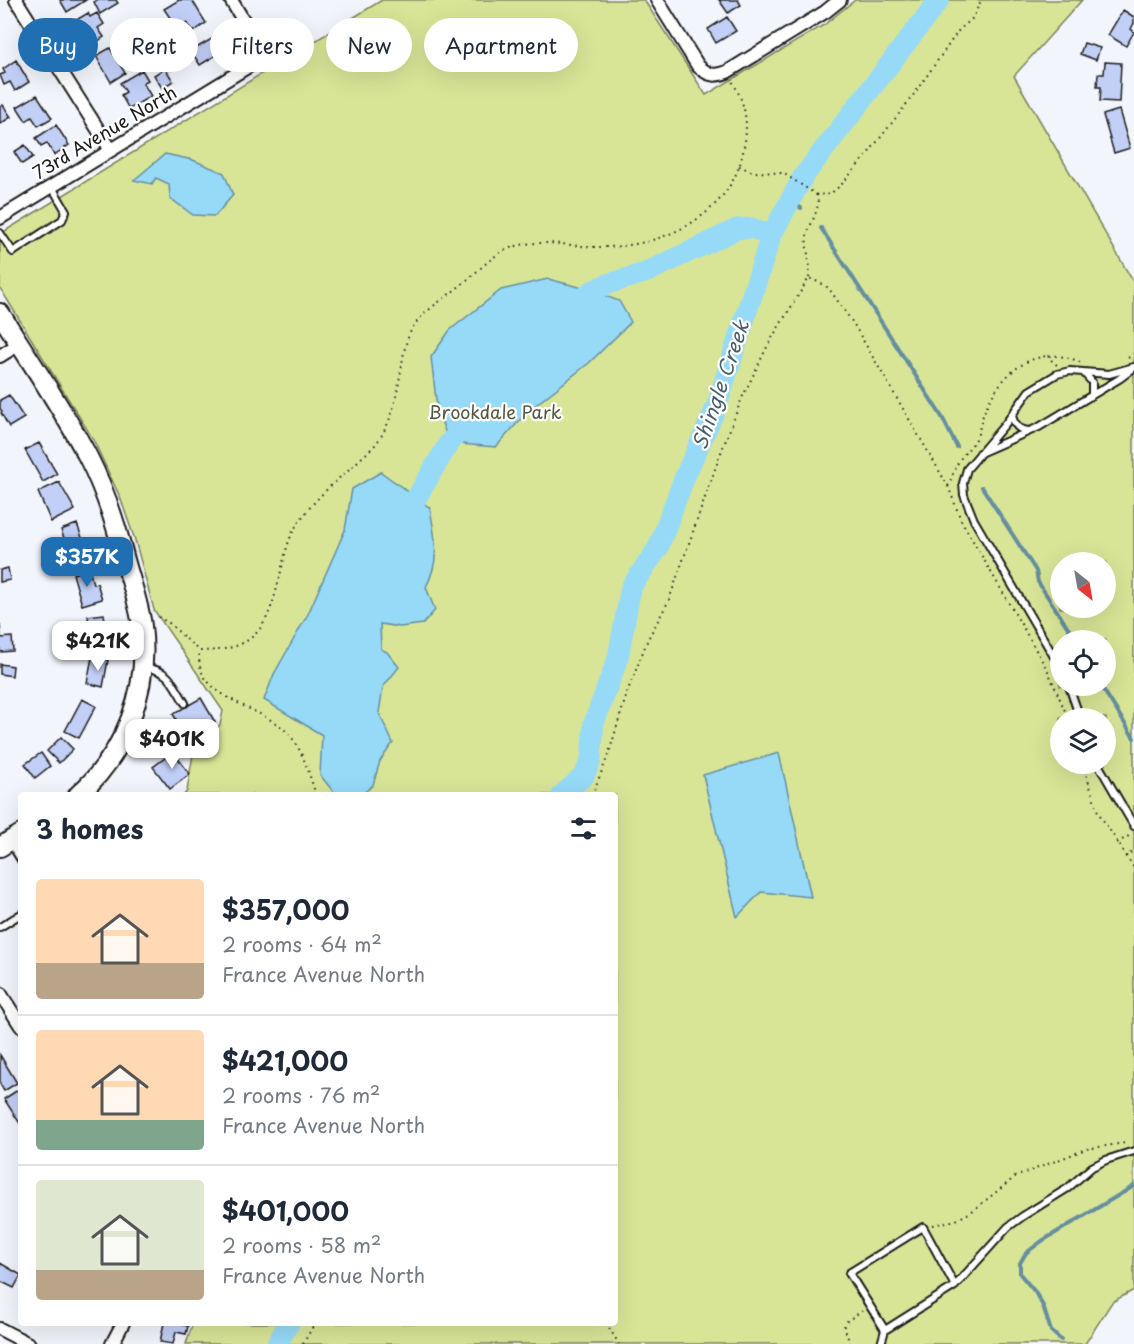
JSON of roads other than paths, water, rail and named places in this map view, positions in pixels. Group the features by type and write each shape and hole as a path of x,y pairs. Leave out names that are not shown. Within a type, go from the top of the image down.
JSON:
{"street":[{"path":"16,0 111,150"},
{"name":"73rd Avenue North","path":"0,218 249,66 256,57 257,43 231,0"},
{"path":"657,0 698,66 708,74 722,74 825,12 840,0"},
{"path":"0,313 78,439 105,492 140,614 143,642 142,667 136,704 114,754 85,789"},
{"path":"0,356 20,344"},
{"path":"0,993 18,1021"},
{"path":"112,1344 121,1326"},
{"path":"0,1329 28,1344"}],"lane":[{"path":"0,233 13,252 62,220 66,211 52,186"},
{"path":"1050,651 968,508 964,495 964,476 977,455 998,433 1029,391 1038,384 1057,374 1070,372 1109,374 1134,367"},
{"path":"977,455 1030,431 1092,396 1134,367"},
{"path":"1084,373 1092,382 1092,396"},
{"path":"1012,414 1017,427 1030,431"},
{"path":"142,667 160,669 169,678 185,703"},
{"path":"1104,774 1134,826"},
{"path":"10,840 18,855"},
{"path":"0,927 18,917"},
{"path":"881,1344 885,1329 955,1286 1008,1227 1068,1188 1092,1167 1134,1151"},
{"path":"885,1329 849,1273 923,1227 955,1286"}],"water":[{"path":"165,154 193,160 224,173 233,195 215,216 193,215 170,198 169,184 156,178 152,184 134,180"},
{"path":"548,279 587,289 619,301 631,322 589,363 528,411 496,447 449,443 437,408 431,357 450,330 501,290"},
{"path":"381,472 430,508 436,548 434,567 426,587 435,610 423,624 400,627 380,624 381,649 387,652 399,667 383,687 379,713 393,743 380,761 373,785 365,792 334,792 320,775 322,735 264,700 274,674 308,614 345,530 352,489"},
{"path":"779,753 811,897 761,892 737,917 703,775"}],"waterway":[{"name":"Shingle Creek","path":"565,792 584,776 591,760 594,723 618,658 631,587 658,548 685,476 716,408 771,236 803,177 939,0"},
{"path":"789,199 801,208"},
{"path":"571,309 592,291 607,284 645,273 737,229 752,228 771,236"},
{"path":"821,228 942,417 957,447"},
{"path":"402,522 449,443 467,423"},
{"path":"982,487 1036,571 1038,582 1069,630"},
{"path":"1107,696 1134,738"},
{"path":"1061,1340 1051,1331 1043,1306 1020,1274 1020,1263 1026,1253 1042,1241 1134,1186"},
{"name":"Shingle Creek","path":"277,1344 287,1326"}],"park label":[{"name":"Brookdale Park","path":"495,413"}]}
